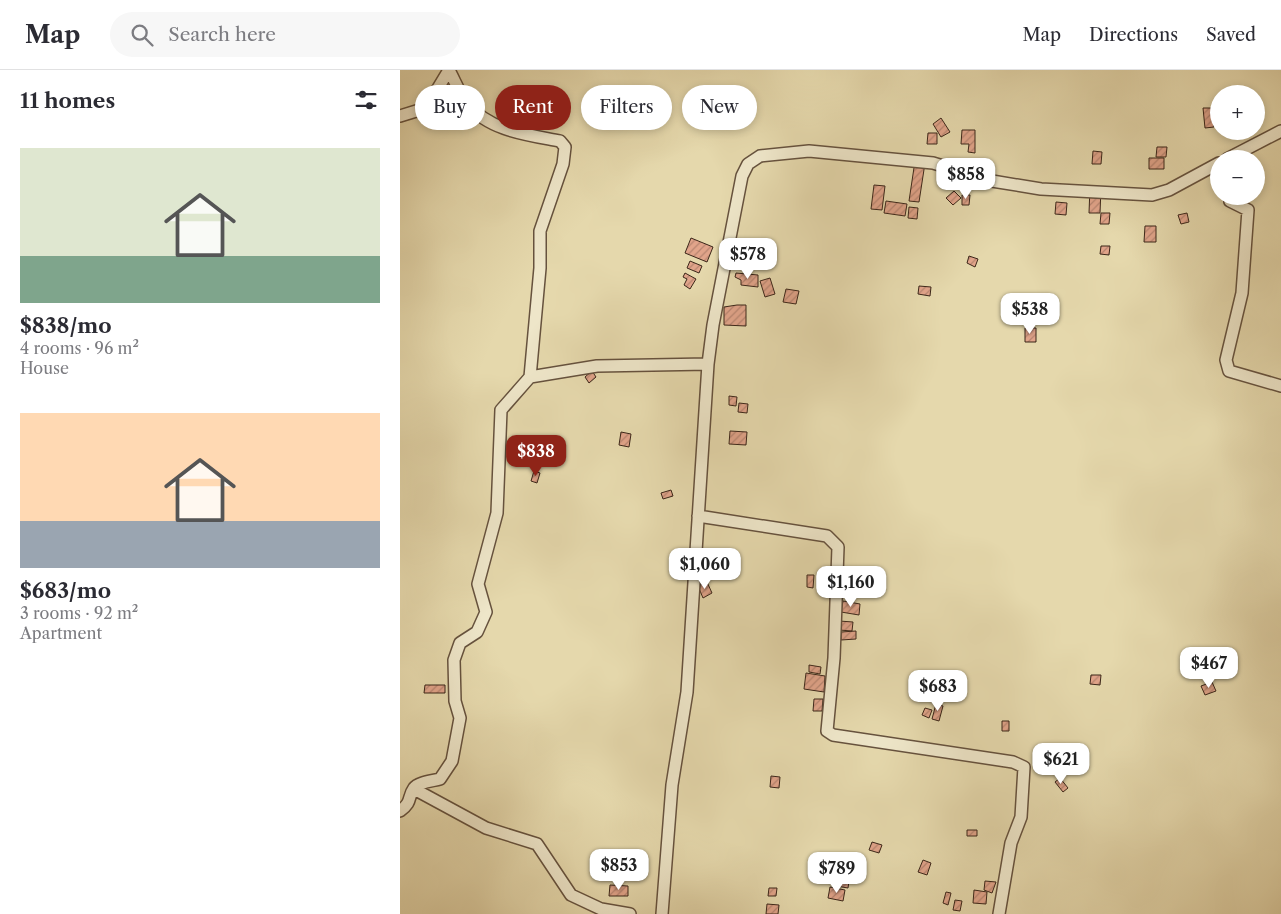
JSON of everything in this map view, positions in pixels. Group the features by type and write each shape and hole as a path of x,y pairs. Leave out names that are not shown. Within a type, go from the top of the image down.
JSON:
{"street":[{"path":"400,116 426,108 449,70"},
{"path":"400,812 409,805 414,788 419,784 440,779 452,761 460,718 456,701 454,660 460,643 477,632 486,612 478,584 497,513 501,410 530,377 540,268 540,231 563,164 565,146 560,141 529,135 484,121 467,104 449,70"},
{"path":"1251,150 1281,131"},
{"path":"662,914 672,784 687,692 708,364 713,325 742,176 748,164 760,156 809,151 933,163 992,181 1042,189 1152,195 1169,190 1210,168"},
{"path":"1237,205 1248,210 1242,292 1226,360 1229,370 1281,386"},
{"path":"530,377 597,366 708,364"},
{"path":"698,516 827,536 838,547 834,658 827,731 833,735 1013,762 1024,767 1021,817 1011,843 1000,914"},
{"path":"414,788 486,828 537,844 571,895 601,909 630,914"}],"building":[{"path":"1203,108 1210,108 1210,127 1205,128"},
{"path":"941,118 950,132 941,137 933,124"},
{"path":"962,130 975,130 975,153 968,152 969,144 961,144"},
{"path":"928,133 937,133 937,144 927,144"},
{"path":"1157,147 1167,147 1166,157 1156,157"},
{"path":"1093,151 1102,152 1101,164 1092,164"},
{"path":"1149,158 1164,158 1164,169 1149,169"},
{"path":"915,161 925,163 919,202 909,201"},
{"path":"951,174 961,175 960,186 950,185"},
{"path":"874,185 885,186 882,210 871,209"},
{"path":"1090,187 1101,188 1100,213 1089,213"},
{"path":"954,191 961,198 953,205 946,198"},
{"path":"962,195 970,195 969,205 962,205"},
{"path":"886,201 907,204 905,216 884,213"},
{"path":"1056,202 1067,203 1066,215 1055,214"},
{"path":"909,207 918,208 917,219 908,218"},
{"path":"1101,213 1110,213 1109,224 1100,224"},
{"path":"1187,213 1189,222 1181,224 1178,215"},
{"path":"1145,226 1156,226 1156,242 1144,242"},
{"path":"691,238 713,247 707,262 685,253"},
{"path":"1101,246 1110,246 1109,255 1100,254"},
{"path":"969,256 978,259 975,267 967,263"},
{"path":"690,261 702,266 699,273 687,268"},
{"path":"685,273 696,279 690,289 684,285 687,279 683,277"},
{"path":"736,273 758,275 758,287 741,285 741,280 735,277"},
{"path":"770,278 775,294 765,297 760,281"},
{"path":"919,286 931,287 930,296 918,294"},
{"path":"786,289 799,291 796,304 783,302"},
{"path":"746,305 746,326 724,325 724,307"},
{"path":"1025,328 1036,328 1036,342 1025,342"},
{"path":"592,371 596,377 589,383 585,377"},
{"path":"729,396 737,397 736,406 729,405"},
{"path":"739,403 748,404 747,413 738,412"},
{"path":"730,431 747,432 746,445 729,444"},
{"path":"621,432 631,434 629,447 619,445"},
{"path":"540,441 553,443 551,453 538,451"},
{"path":"534,471 540,473 537,483 531,481"},
{"path":"671,490 673,496 663,499 661,493"},
{"path":"807,575 814,575 813,588 807,587"},
{"path":"707,582 712,593 703,598 698,586"},
{"path":"843,601 860,604 859,615 841,612"},
{"path":"839,621 853,622 852,631 839,630"},
{"path":"856,631 856,639 841,640 841,632"},
{"path":"809,665 821,667 820,674 809,672"},
{"path":"806,673 825,676 824,692 804,689"},
{"path":"1091,675 1101,675 1100,685 1090,684"},
{"path":"1212,682 1216,691 1205,695 1201,686"},
{"path":"425,685 445,685 445,693 424,693"},
{"path":"814,699 823,699 822,711 813,711"},
{"path":"936,704 943,706 939,721 932,719"},
{"path":"925,708 932,710 929,718 922,715"},
{"path":"1002,721 1009,721 1009,731 1002,731"},
{"path":"771,776 780,777 779,788 770,787"},
{"path":"1060,778 1068,788 1063,792 1055,782"},
{"path":"967,830 977,830 977,836 967,836"},
{"path":"872,842 882,845 879,853 869,850"},
{"path":"923,860 931,863 927,875 918,872"},
{"path":"838,872 850,874 848,888 836,886"},
{"path":"985,881 996,882 992,893 984,890"},
{"path":"610,885 628,886 628,896 609,896"},
{"path":"830,887 845,890 843,901 828,898"},
{"path":"769,888 777,888 776,896 768,896"},
{"path":"974,890 987,892 986,904 973,903"},
{"path":"946,892 951,893 948,905 943,903"},
{"path":"955,900 962,901 960,911 953,910"},
{"path":"767,904 779,905 778,914 766,914"}]}
